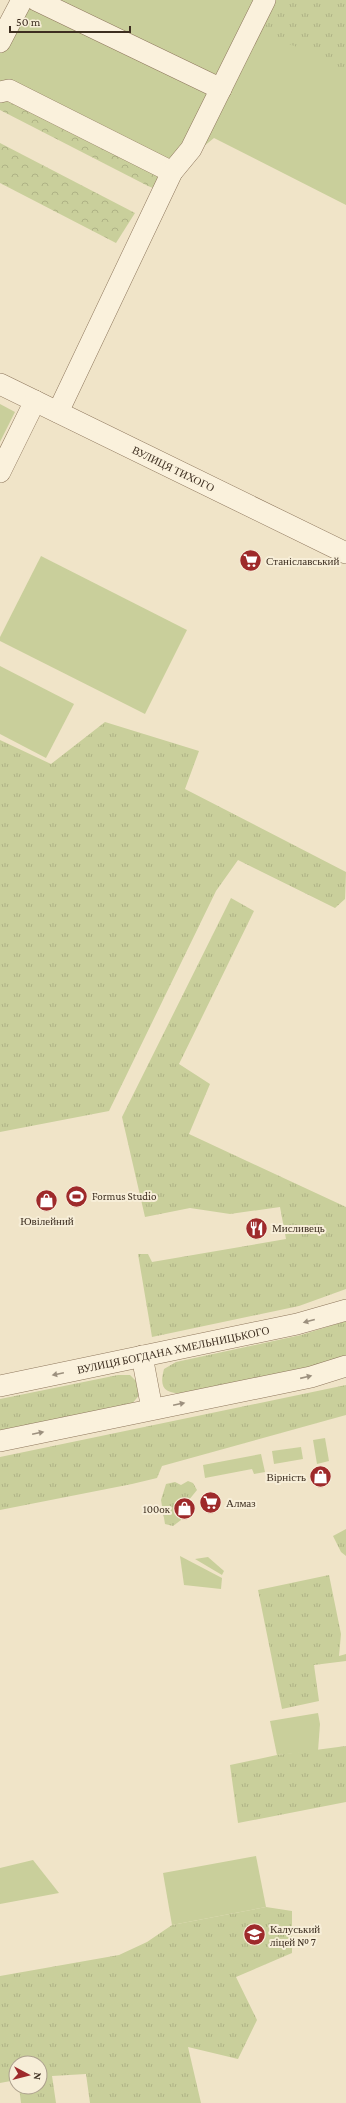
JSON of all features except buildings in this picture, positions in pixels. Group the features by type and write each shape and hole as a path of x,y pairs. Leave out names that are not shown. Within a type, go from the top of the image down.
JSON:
{"street":[{"path":"0,42 22,0"},
{"path":"36,0 221,89"},
{"path":"58,412 172,172 191,149 265,0"},
{"path":"0,92 9,90 172,172"},
{"name":"ВУЛИЦЯ ТИХОГО","path":"0,384 346,553"},
{"path":"0,472 35,401"},
{"name":"ВУЛИЦЯ БОГДАНА ХМЕЛЬНИЦЬКОГО","path":"0,1386 297,1324 346,1310"},
{"path":"142,1356 152,1409"},
{"path":"0,1441 311,1377 346,1366"}],"green space":[{"path":"18,0 346,0 346,205 214,138 172,172 0,92 0,37"},
{"path":"278,0 346,0 346,71 313,53 262,34"},
{"path":"0,92 172,172 163,192 148,186 0,110"},
{"path":"0,143 135,213 116,243 0,183"},
{"path":"0,404 15,412 0,442"},
{"path":"41,556 187,630 145,714 0,641 0,637"},
{"path":"0,666 74,704 46,758 0,734"},
{"path":"105,722 199,751 185,789 346,872 345,899 335,908 238,860 216,891 109,1111 0,1132 0,740 51,764"},
{"path":"231,898 254,911 179,1064 210,1084 189,1134 346,1207 346,1289 299,1306 152,1337 138,1254 148,1254 152,1262 286,1239 280,1207 230,1214 190,1208 145,1217 122,1117"},
{"path":"346,1321 346,1356 306,1368 183,1394 167,1391 164,1388 162,1381 164,1369 176,1362 301,1335"},
{"path":"118,1375 130,1375 138,1383 140,1394 132,1404 0,1432 0,1399"},
{"path":"346,1385 346,1415 162,1466 157,1478 0,1510 0,1457"},
{"path":"325,1438 329,1461 317,1464 313,1440"},
{"path":"301,1447 303,1459 274,1464 272,1451"},
{"path":"261,1454 265,1472 254,1474 252,1469 205,1478 203,1465"},
{"path":"188,1481 193,1483 197,1490 184,1506 181,1520 173,1526 165,1524 161,1500 166,1484 175,1482 181,1485"},
{"path":"346,1529 346,1556 341,1552 333,1536"},
{"path":"180,1556 222,1578 221,1589 184,1585"},
{"path":"208,1557 224,1571 222,1575 195,1559"},
{"path":"329,1575 341,1634 339,1656 346,1654 346,1661 314,1665 319,1701 282,1709 258,1590"},
{"path":"318,1713 320,1724 318,1751 277,1755 270,1721"},
{"path":"346,1746 346,1802 238,1823 230,1765 277,1755"},
{"path":"256,1856 266,1907 172,1925 163,1873"},
{"path":"33,1860 59,1893 0,1904 0,1868"},
{"path":"266,1907 292,1911 292,1953 236,1977 257,2020 238,2059 188,2047 201,2103 90,2103 86,2074 52,2076 56,2103 21,2103 20,2095 48,2095 48,2055 8,2055 8,2082 0,2083 0,1976 119,1955 147,1942 172,1925"}],"place":[{"name":"Станіславський","path":"250,561"},
{"name":"Formus Studio","path":"76,1196"},
{"name":"Ювілейний","path":"47,1201"},
{"name":"Мисливець","path":"257,1228"},
{"name":"Вірність","path":"321,1477"},
{"name":"Алмаз","path":"211,1503"},
{"name":"100ок","path":"185,1509"},
{"name":"Калуський ліцей № 7","path":"254,1935"}]}
